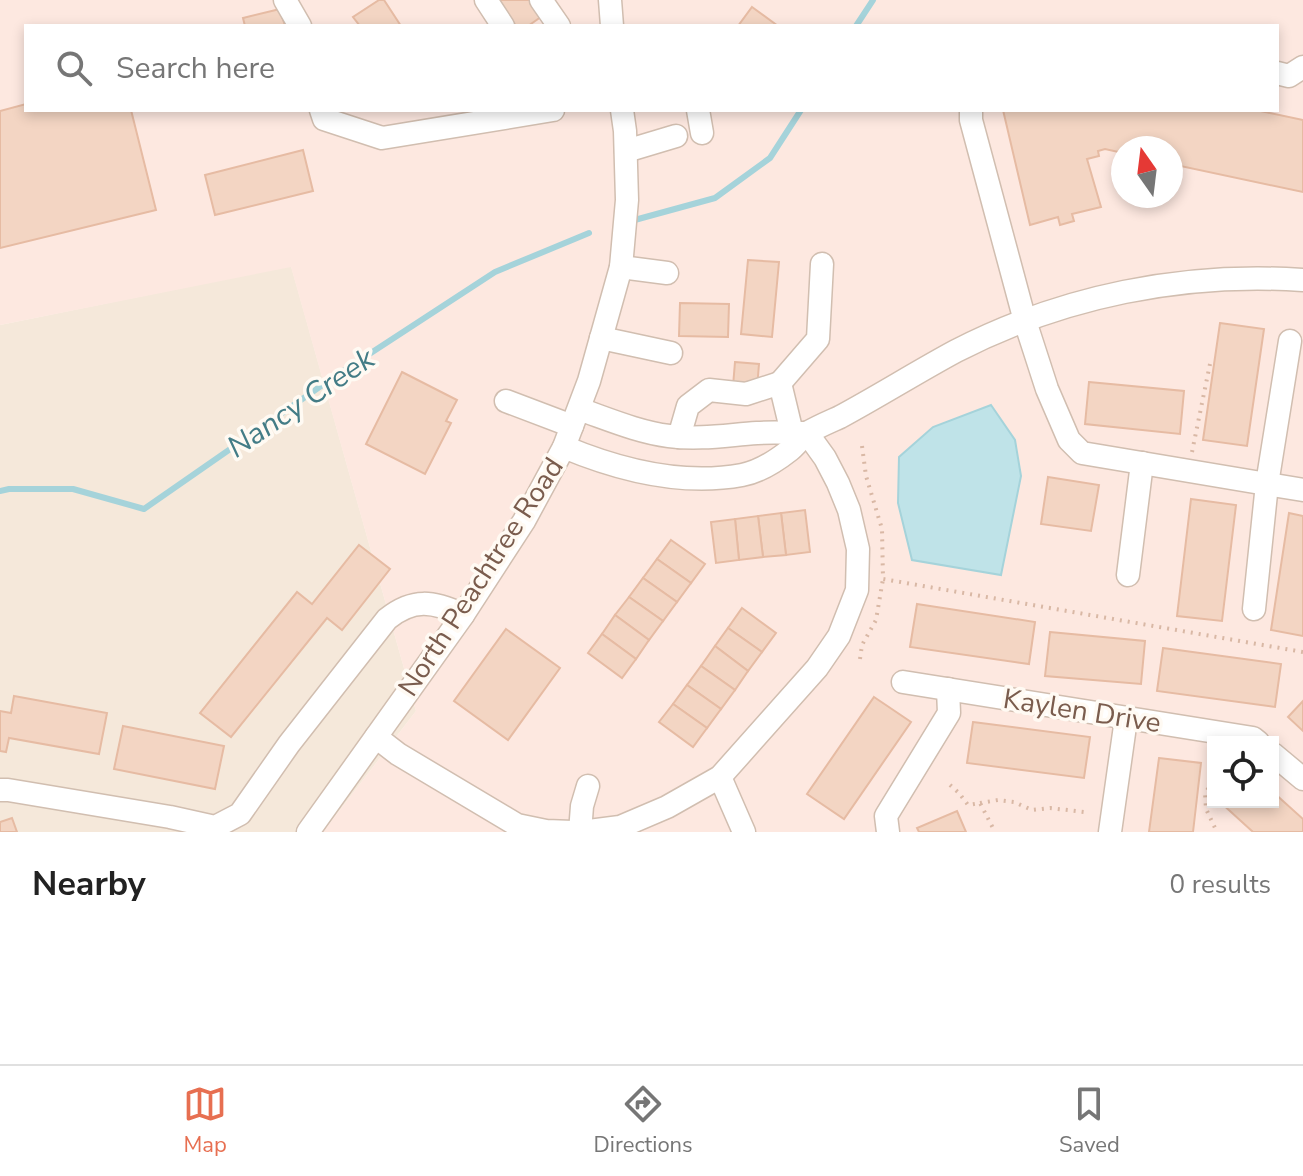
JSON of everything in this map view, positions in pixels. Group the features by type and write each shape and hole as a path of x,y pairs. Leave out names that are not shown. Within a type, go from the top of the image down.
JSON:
{"street":[{"path":"285,0 299,24"},
{"path":"486,0 502,24"},
{"path":"541,0 558,24"},
{"path":"610,0 612,24"},
{"path":"1279,74 1289,76 1303,67"},
{"path":"322,112 324,119 382,138 541,112"},
{"name":"North Peachtree Road","path":"308,832 463,615 524,521 572,427 589,381 621,267 626,220 626,151 622,112"},
{"path":"698,112 702,133"},
{"path":"971,112 1025,321 1047,389 1069,440 1082,453 1303,490"},
{"path":"626,151 676,136"},
{"path":"679,437 688,406 709,390 746,394 780,383 818,339 822,264"},
{"path":"621,267 667,273"},
{"path":"506,401 572,427 704,438 800,433 861,406 955,352 1025,321 1086,301 1147,286 1198,280 1270,277 1303,280"},
{"path":"601,338 671,353"},
{"path":"1254,609 1267,484 1290,341"},
{"path":"588,786 582,806 580,832 620,827 667,807 720,777 817,668 839,636 857,590 858,549 849,510 825,458 800,433 780,383"},
{"path":"572,427 598,461 624,469 714,478 744,475 758,470 791,449 800,433"},
{"path":"1128,575 1142,463"},
{"path":"0,790 215,827 240,814 289,744 387,619 401,608 420,603 463,615"},
{"name":"Kaylen Drive","path":"903,682 1240,736"},
{"path":"888,832 886,816 949,713 948,689"},
{"path":"1110,832 1126,719"},
{"path":"376,737 516,828 573,832"},
{"path":"1279,759 1303,779"},
{"path":"720,777 744,832"}],"path":[{"path":"1189,462 1210,364"},
{"path":"860,659 862,645 876,620 883,579 882,529 866,476 862,446"},
{"path":"883,579 1303,652"},
{"path":"950,785 968,805 998,800 1014,802 1032,810 1050,808 1084,812"},
{"path":"1207,790 1206,809 1217,832"},
{"path":"980,803 995,832"}],"shaded area":[{"path":"0,0 1303,0 1303,832 323,832 416,711 291,267 0,325"},
{"path":"291,266 416,711 323,832 0,832 0,325"}],"water":[{"path":"991,405 1015,440 1021,476 1001,575 912,560 898,503 899,457 933,427"}],"building":[{"path":"379,0 384,0 400,24 358,24 353,17"},
{"path":"497,0 535,0 545,14 531,24 515,24"},
{"path":"752,7 775,24 739,24"},
{"path":"280,9 284,24 244,24 243,18"},
{"path":"24,105 24,112 132,112 156,210 0,248 0,111"},
{"path":"1003,112 1265,112 1303,120 1303,192 1183,167 1183,136 1111,136 1111,150 1098,151 1099,156 1087,159 1101,207 1072,214 1074,221 1060,225 1058,217 1030,225"},
{"path":"303,150 313,191 215,215 205,175"},
{"path":"748,260 779,262 772,337 741,334"},
{"path":"680,303 729,304 728,337 679,336"},
{"path":"1220,323 1264,329 1247,446 1203,440"},
{"path":"735,362 759,364 757,388 733,386"},
{"path":"402,372 457,400 446,421 451,423 425,474 366,444"},
{"path":"1089,382 1184,391 1180,434 1085,424"},
{"path":"1048,477 1099,485 1091,531 1041,524"},
{"path":"1191,499 1236,505 1222,621 1177,616"},
{"path":"805,510 810,552 786,555 781,513"},
{"path":"781,513 786,555 763,557 758,516"},
{"path":"1289,513 1303,516 1303,636 1271,630"},
{"path":"758,516 763,557 739,560 735,519"},
{"path":"735,519 739,560 716,563 711,522"},
{"path":"671,540 705,564 691,583 657,559"},
{"path":"359,545 390,569 342,630 327,618 231,737 200,713 297,592 312,604"},
{"path":"657,559 691,583 677,602 643,578"},
{"path":"643,578 677,602 663,621 629,597"},
{"path":"629,597 663,621 649,640 615,615"},
{"path":"917,604 1035,622 1029,664 910,647"},
{"path":"742,608 776,633 762,652 728,628"},
{"path":"615,615 649,640 636,659 602,634"},
{"path":"728,628 762,652 748,671 715,646"},
{"path":"506,629 560,668 508,740 454,701"},
{"path":"1050,632 1145,641 1141,684 1045,676"},
{"path":"602,634 636,659 622,678 588,653"},
{"path":"715,646 748,671 735,690 701,666"},
{"path":"1163,648 1281,664 1275,707 1157,691"},
{"path":"701,666 735,690 721,709 687,685"},
{"path":"687,685 721,709 707,728 673,704"},
{"path":"14,696 107,713 99,754 9,738 6,752 0,751 0,711 11,713"},
{"path":"874,697 911,722 844,819 807,794"},
{"path":"1303,701 1303,731 1288,717"},
{"path":"673,704 707,728 693,747 659,722"},
{"path":"973,722 1090,737 1084,778 967,763"},
{"path":"123,726 224,746 215,789 114,769"},
{"path":"1159,758 1201,763 1193,832 1149,832"},
{"path":"1279,797 1303,819 1303,832 1253,832 1227,808 1279,808"},
{"path":"957,811 966,832 919,832 917,828"},
{"path":"12,818 17,832 0,832 0,822"}],"waterway":[{"name":"Nancy Creek","path":"857,24 873,0"},
{"name":"Nancy Creek","path":"631,221 715,198 770,158 800,112"},
{"name":"Nancy Creek","path":"0,491 73,489 144,509 331,379 495,272 589,233"}]}
